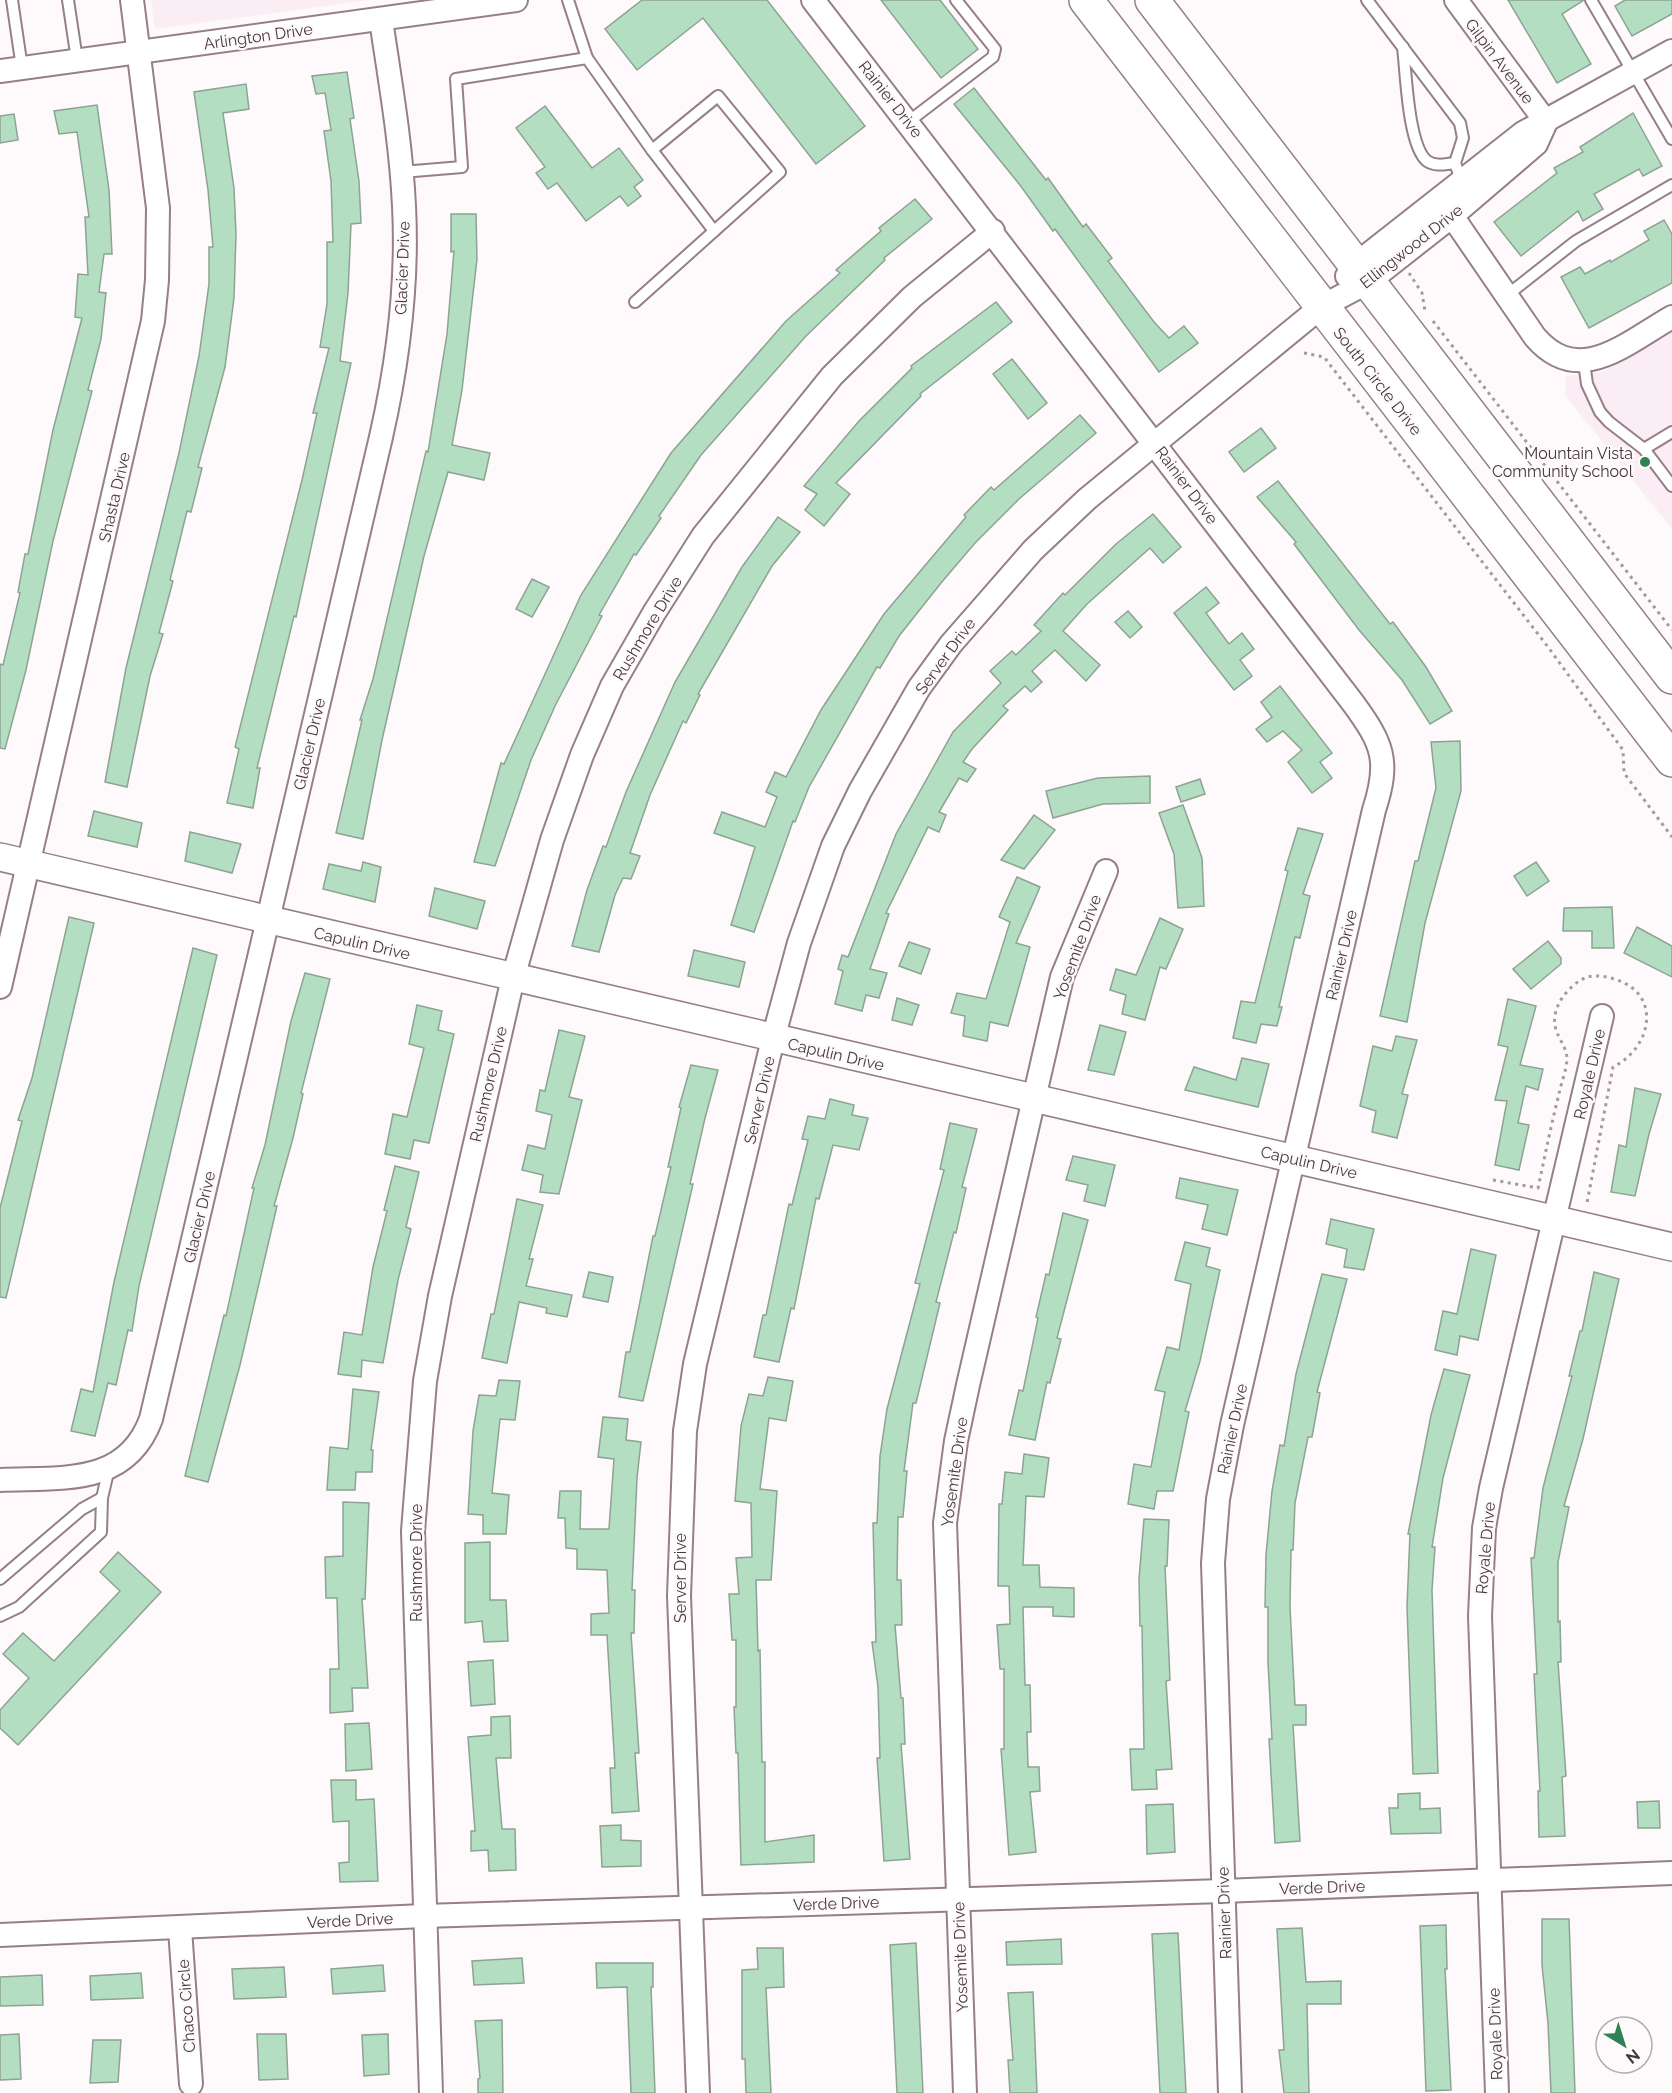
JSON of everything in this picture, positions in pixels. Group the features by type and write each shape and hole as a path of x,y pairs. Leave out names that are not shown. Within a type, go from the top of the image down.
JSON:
{"main road":[{"name":"South Circle Drive","path":"1086,0 1672,760"},
{"path":"1152,0 1672,677"}],"street":[{"name":"Shasta Drive","path":"0,987 153,321 157,280 158,208 132,0"},
{"name":"Arlington Drive","path":"11,70 516,0"},
{"name":"Gilpin Avenue","path":"1456,0 1546,122"},
{"name":"Rainier Drive","path":"821,5 1372,729 1383,754 1383,782 1374,810 1232,1425 1218,1499 1213,1563 1230,2093"},
{"name":"Glacier Drive","path":"109,1468 130,1455 144,1439 151,1419 384,423 403,302 405,207 381,20"},
{"name":"Ellingwood Drive","path":"1362,274 1458,171 1672,51"},
{"name":"Ellingwood Drive","path":"1321,307 1362,274 1452,216 1536,144 1546,122"},
{"path":"1452,216 1506,296 1547,350 1577,362 1598,359 1672,317"},
{"name":"Rushmore Drive","path":"431,2093 413,1530 425,1381 440,1296 513,978 552,840 582,755 612,686 654,613 703,536 748,476 840,367 912,297 993,231"},
{"name":"Server Drive","path":"698,2093 679,1596 685,1431 696,1364 799,943 833,846 860,790 919,688 951,644 1033,550 1088,499 1321,307"},
{"name":"Capulin Drive","path":"0,857 1032,1100 1294,1158 1672,1247"},
{"name":"Yosemite Drive","path":"965,2093 945,1523 956,1441 968,1385 1062,977 1106,871"},
{"name":"Royale Drive","path":"1497,2093 1480,1616 1484,1528 1491,1488 1602,1016"},
{"path":"0,1480 84,1476 109,1468"},
{"name":"Verde Drive","path":"0,1935 180,1929 424,1916 1223,1891 1672,1873"},
{"name":"Chaco Circle","path":"180,1929 191,2084"}],"lane":[{"path":"11,70 12,0"},
{"path":"68,0 77,60"},
{"path":"568,0 587,58 652,150 714,231"},
{"path":"908,122 993,57 995,49 956,0"},
{"path":"1367,0 1460,123 1463,138 1458,171 1426,160 1416,144 1402,47"},
{"path":"1591,0 1672,139"},
{"path":"402,172 462,167 456,79 587,58"},
{"path":"635,302 780,172 718,96 652,150"},
{"path":"1506,296 1576,241 1672,185"},
{"path":"1577,362 1600,412 1609,422 1644,449 1672,486"},
{"path":"1644,449 1672,432"},
{"path":"0,1616 19,1607 102,1532 102,1498 109,1468"},
{"path":"0,1579 82,1509 102,1498"}],"path":[{"path":"1409,273 1422,293 1425,310 1672,630"},
{"path":"1304,353 1324,357 1522,612 1623,750 1624,773 1672,837"},
{"path":"1485,1179 1538,1188 1567,1057 1556,1033 1555,1015 1572,986 1588,977 1607,976 1622,981 1638,992 1646,1009 1647,1024 1636,1051 1626,1061 1613,1067 1586,1204 1597,1207"}],"shaded area":[{"path":"151,0 370,0 155,29"},
{"name":"Mountain Vista Community School","path":"1672,332 1672,529 1565,395 1566,376 1603,372"}],"building":[{"path":"642,0 767,0 865,126 816,164 703,18 637,70 605,29"},
{"path":"881,0 940,0 978,49 941,78"},
{"path":"1508,0 1584,0 1562,14 1591,64 1557,83"},
{"path":"1625,0 1672,0 1672,14 1632,36 1615,6"},
{"path":"347,72 354,118 350,119 359,181 361,223 351,224 348,293 340,361 351,363 296,617 294,616 257,768 260,768 253,808 227,803 239,749 235,747 302,480 317,413 313,413 329,348 320,347 327,304 327,242 333,242 331,181 324,131 331,130 325,93 316,94 312,76"},
{"path":"246,84 249,109 223,113 234,188 236,234 234,298 225,367 198,467 202,468 191,512 187,511 170,580 173,581 159,633 163,634 150,676 127,787 105,782 126,668 179,453 199,356 209,284 209,247 213,247 208,190 194,92"},
{"path":"974,88 1046,180 1048,178 1083,227 1086,224 1112,258 1108,261 1154,322 1169,338 1184,326 1198,343 1159,372 1055,229 1053,231 1020,185 954,104"},
{"path":"97,105 109,190 112,254 104,254 99,292 106,293 101,339 88,390 92,391 53,541 26,670 5,749 0,748 0,664 3,665 53,430 82,318 75,317 78,274 88,275 85,217 89,217 77,132 59,134 54,111"},
{"path":"545,106 592,168 619,148 643,180 634,187 641,196 628,206 620,196 586,221 557,183 548,189 536,173 545,167 516,128"},
{"path":"1633,113 1662,166 1643,176 1639,169 1594,194 1603,209 1583,221 1578,211 1521,256 1494,222 1557,173 1554,168 1583,152 1580,147"},
{"path":"14,114 18,140 0,143 0,116"},
{"path":"915,199 932,219 884,258 885,260 806,336 701,455 659,516 661,518 636,555 634,554 599,615 602,616 555,706 531,760 495,866 474,862 501,763 504,764 581,595 671,453 786,321 840,273 836,270 881,231 879,228"},
{"path":"451,214 476,214 477,259 462,390 452,445 490,453 484,480 448,472 424,556 382,740 363,839 336,833 362,720 360,720 373,679 426,451 428,452 447,334 454,251 451,252"},
{"path":"1664,220 1672,234 1672,283 1589,328 1561,277 1580,267 1585,274 1610,260 1611,262 1649,240 1644,231"},
{"path":"996,302 1012,322 920,394 921,396 836,483 850,494 824,526 805,510 817,494 804,486 859,421 912,368 911,366"},
{"path":"1012,359 1047,403 1028,419 993,374"},
{"path":"1080,415 1096,433 1019,499 975,543 899,636 880,668 877,667 809,787 795,822 793,821 754,932 731,925 755,847 714,833 722,812 765,827 777,797 766,792 775,772 786,777 821,710 884,614 966,517 964,515 991,487 994,490"},
{"path":"1261,428 1276,448 1244,472 1229,452"},
{"path":"1278,481 1390,624 1393,622 1426,667 1452,711 1430,724 1402,680 1359,630 1294,544 1296,542 1257,497"},
{"path":"1153,514 1181,547 1163,563 1150,548 1087,604 1063,631 1100,665 1086,681 1055,650 1032,671 1042,682 1031,692 1025,686 1003,706 1008,710 963,762 976,769 967,782 959,778 939,812 946,815 939,832 928,827 886,913 889,914 870,969 887,973 879,998 866,995 862,1011 835,1004 843,971 838,969 842,955 848,957 896,834 953,732 1001,683 990,671 1012,651 1016,655 1041,631 1034,625 1063,593 1065,595 1116,544"},
{"path":"778,517 800,532 772,566 698,694 700,695 686,723 683,721 650,795 630,853 640,856 631,879 623,878 615,895 599,952 572,946 587,890 603,846 606,847 626,792 675,682 742,567"},
{"path":"532,579 549,587 532,617 516,609"},
{"path":"1206,587 1219,603 1206,613 1229,644 1242,633 1254,649 1240,660 1252,676 1234,690 1174,613"},
{"path":"1128,611 1142,627 1130,638 1115,622"},
{"path":"1280,686 1332,753 1320,762 1332,778 1312,793 1288,762 1302,750 1283,731 1267,742 1256,729 1272,717 1261,702"},
{"path":"1460,741 1461,791 1425,923 1407,1022 1380,1016 1415,861 1418,861 1436,788 1431,742"},
{"path":"1150,776 1150,803 1103,804 1053,818 1046,791 1098,778"},
{"path":"1200,779 1205,794 1181,802 1176,787"},
{"path":"1183,805 1202,858 1204,906 1178,908 1174,854 1159,813"},
{"path":"94,811 142,823 137,847 88,836"},
{"path":"1034,815 1055,830 1024,869 1001,860"},
{"path":"1298,828 1323,834 1303,894 1310,896 1300,938 1295,937 1279,1007 1282,1007 1277,1026 1261,1024 1256,1043 1233,1038 1241,1001 1255,1003 1288,871 1285,870"},
{"path":"190,832 241,844 232,873 185,861"},
{"path":"363,862 381,867 375,902 323,889 329,864 361,871"},
{"path":"1536,862 1549,881 1527,896 1514,876"},
{"path":"1017,877 1040,887 1016,943 1030,947 1008,1026 990,1022 987,1041 963,1036 965,1016 951,1013 957,993 986,999 1010,922 999,917"},
{"path":"435,888 485,901 477,929 429,916"},
{"path":"1612,907 1614,948 1592,948 1592,931 1563,931 1564,908"},
{"path":"69,917 94,923 6,1298 0,1297 0,1208 22,1121 18,1120 32,1078"},
{"path":"1160,918 1183,929 1166,969 1160,967 1145,1020 1122,1014 1126,995 1110,990 1116,969 1136,975"},
{"path":"1637,927 1672,946 1672,977 1624,953"},
{"path":"1548,941 1561,958 1561,964 1531,989 1513,969"},
{"path":"909,942 930,949 921,974 899,966"},
{"path":"193,948 217,955 139,1286 132,1331 128,1330 116,1385 108,1383 95,1436 71,1431 81,1389 93,1392 114,1282"},
{"path":"694,950 745,962 739,987 688,976"},
{"path":"305,973 330,979 301,1093 303,1094 293,1138 274,1206 277,1206 240,1365 208,1482 185,1476 224,1315 226,1316 254,1188 252,1188 265,1145 291,1021"},
{"path":"897,998 919,1005 912,1025 892,1020"},
{"path":"1508,999 1536,1006 1520,1065 1543,1069 1538,1090 1526,1086 1518,1123 1529,1125 1519,1170 1495,1165 1507,1101 1495,1100 1508,1047 1498,1045"},
{"path":"417,1005 442,1011 438,1030 454,1034 429,1143 414,1140 410,1159 385,1154 393,1114 407,1117 424,1048 409,1044"},
{"path":"1100,1025 1126,1032 1114,1075 1088,1070"},
{"path":"559,1030 585,1036 569,1097 582,1100 559,1194 540,1192 543,1175 522,1170 528,1145 545,1149 552,1115 536,1111 540,1090 545,1091"},
{"path":"1396,1036 1417,1040 1402,1094 1408,1095 1397,1138 1372,1132 1376,1111 1360,1106 1373,1046 1392,1051"},
{"path":"1242,1058 1269,1064 1258,1107 1185,1090 1194,1067 1236,1080"},
{"path":"691,1065 718,1070 690,1184 693,1184 643,1401 619,1397 626,1352 630,1352 653,1236 655,1236 671,1167 668,1167 681,1108 679,1107"},
{"path":"1635,1088 1661,1094 1635,1196 1611,1192 1619,1145 1626,1147"},
{"path":"830,1099 854,1105 852,1115 868,1118 859,1150 833,1145 819,1199 816,1198 794,1309 791,1308 779,1362 754,1357 763,1315 766,1315 789,1204 792,1205 808,1140 802,1139 808,1116 825,1119"},
{"path":"950,1123 977,1129 962,1187 966,1188 956,1233 954,1232 936,1302 940,1303 916,1403 913,1403 904,1471 907,1471 903,1517 898,1517 897,1580 901,1580 902,1625 895,1625 901,1698 903,1698 905,1744 901,1744 910,1859 884,1861 877,1758 880,1758 878,1687 872,1642 876,1642 873,1523 877,1523 880,1456 887,1409 920,1284 915,1283 944,1170 940,1169"},
{"path":"1073,1156 1115,1165 1105,1206 1084,1201 1088,1185 1066,1180"},
{"path":"395,1166 419,1172 406,1227 411,1229 398,1280 383,1363 362,1360 361,1377 338,1374 344,1332 362,1335 373,1267 387,1211 384,1210"},
{"path":"1180,1178 1238,1190 1227,1235 1202,1229 1208,1205 1176,1198"},
{"path":"517,1199 543,1205 529,1259 533,1259 526,1286 572,1295 567,1317 546,1313 547,1308 519,1302 507,1363 482,1358 491,1314 494,1314"},
{"path":"1063,1213 1088,1220 1057,1338 1061,1339 1050,1383 1047,1382 1035,1440 1009,1435 1019,1390 1023,1391 1038,1318 1036,1317 1046,1274 1049,1275"},
{"path":"1331,1219 1374,1229 1364,1270 1344,1267 1347,1249 1326,1244"},
{"path":"1185,1242 1210,1248 1206,1266 1220,1270 1200,1361 1185,1411 1189,1412 1173,1491 1157,1491 1154,1509 1128,1504 1134,1464 1151,1467 1165,1392 1155,1390 1167,1347 1179,1350 1191,1284 1175,1280"},
{"path":"1471,1249 1496,1255 1478,1340 1460,1336 1457,1355 1435,1350 1443,1311 1457,1314"},
{"path":"589,1272 613,1277 608,1302 583,1297"},
{"path":"1594,1272 1619,1279 1583,1439 1564,1506 1569,1507 1558,1562 1561,1662 1558,1662 1566,1776 1562,1777 1565,1836 1539,1837 1538,1791 1540,1791 1534,1674 1537,1674 1531,1558 1534,1558 1543,1488 1572,1376 1569,1376 1580,1331 1582,1331"},
{"path":"1322,1274 1347,1279 1317,1392 1320,1393 1312,1437 1308,1437 1295,1503 1293,1550 1291,1550 1290,1607 1295,1705 1306,1705 1306,1725 1293,1725 1300,1841 1275,1843 1269,1739 1272,1739 1268,1607 1265,1607 1266,1555 1272,1491 1280,1445 1284,1446 1296,1374"},
{"path":"1444,1369 1470,1375 1443,1478 1432,1547 1435,1547 1432,1590 1438,1773 1413,1774 1407,1607 1410,1534 1408,1534 1431,1415"},
{"path":"768,1377 793,1381 786,1421 769,1418 760,1489 777,1491 771,1580 756,1580 762,1762 765,1762 765,1842 814,1835 814,1862 741,1865 738,1753 736,1753 734,1707 736,1707 736,1640 732,1640 729,1594 739,1594 736,1558 752,1557 751,1503 735,1501 741,1426 749,1394 763,1396"},
{"path":"499,1380 520,1381 515,1420 500,1419 492,1493 509,1495 506,1534 483,1534 483,1515 468,1514 473,1431 479,1395 496,1396"},
{"path":"353,1389 379,1392 371,1450 373,1450 372,1472 356,1472 355,1490 327,1490 330,1447 348,1449"},
{"path":"603,1417 628,1419 626,1440 641,1442 637,1478 632,1590 635,1590 634,1633 631,1633 639,1753 635,1753 639,1811 612,1813 610,1768 615,1768 607,1635 591,1635 591,1614 609,1613 607,1570 577,1569 577,1549 566,1548 565,1518 558,1518 560,1491 581,1491 580,1529 609,1529 614,1459 598,1457"},
{"path":"1024,1454 1049,1458 1044,1497 1026,1496 1023,1565 1039,1565 1040,1587 1074,1588 1074,1617 1053,1616 1053,1607 1023,1607 1025,1685 1030,1685 1031,1732 1027,1732 1028,1767 1039,1767 1040,1791 1030,1792 1036,1852 1009,1855 1001,1749 1004,1749 1004,1669 1000,1669 997,1625 1010,1624 1009,1586 998,1586 999,1504 1002,1504 1005,1472 1022,1474"},
{"path":"343,1502 369,1503 365,1599 362,1599 368,1688 352,1688 353,1711 330,1713 330,1669 339,1669 337,1598 326,1598 325,1557 343,1556"},
{"path":"1144,1519 1169,1520 1167,1566 1165,1566 1170,1680 1166,1681 1172,1769 1156,1770 1157,1789 1132,1790 1130,1749 1144,1749 1139,1579"},
{"path":"490,1542 490,1600 506,1600 508,1641 484,1642 482,1621 465,1623 465,1543"},
{"path":"118,1552 161,1592 18,1745 0,1728 0,1710 29,1678 3,1654 23,1633 54,1661 120,1591 100,1572"},
{"path":"493,1660 495,1704 471,1706 468,1662"},
{"path":"510,1716 511,1758 496,1758 502,1829 515,1829 516,1870 489,1871 488,1850 471,1851 471,1831 475,1831 468,1737 491,1735 491,1717"},
{"path":"369,1723 372,1769 346,1771 345,1724"},
{"path":"331,1780 356,1780 356,1800 374,1799 378,1881 340,1882 339,1863 349,1862 349,1821 333,1822"},
{"path":"1420,1793 1420,1809 1440,1808 1441,1833 1391,1834 1389,1808 1398,1808 1398,1794"},
{"path":"1659,1801 1660,1828 1638,1828 1637,1802"},
{"path":"1173,1804 1175,1852 1147,1854 1146,1805"},
{"path":"621,1825 621,1840 641,1841 641,1866 602,1867 600,1826"},
{"path":"1542,1919 1569,1919 1575,2093 1551,2093 1548,2023 1542,1965"},
{"path":"1446,1925 1447,1969 1445,1969 1451,2090 1426,2091 1420,1926"},
{"path":"1302,1928 1306,1982 1341,1981 1341,2004 1307,2004 1309,2093 1284,2093 1279,2050 1284,2050 1277,1929"},
{"path":"1178,1933 1186,2093 1160,2093 1152,1934"},
{"path":"1061,1939 1062,1964 1007,1965 1006,1942"},
{"path":"916,1943 923,2093 897,2093 890,1945"},
{"path":"757,1948 783,1948 784,1987 766,1988 771,2093 746,2093 745,2059 742,2059 742,1970 758,1969"},
{"path":"522,1958 524,1983 474,1985 472,1961"},
{"path":"596,1963 653,1963 653,1987 651,1987 655,2093 631,2093 627,1987 597,1988"},
{"path":"383,1965 385,1991 333,1994 331,1969"},
{"path":"284,1967 286,1997 234,1999 232,1969"},
{"path":"141,1973 143,1998 91,2000 90,1976"},
{"path":"42,1975 43,2005 0,2006 0,1977"},
{"path":"1033,1992 1037,2093 1010,2093 1008,2060 1013,2060 1008,1993"},
{"path":"502,2020 503,2093 478,2093 478,2079 480,2078 475,2021"},
{"path":"19,2034 21,2079 0,2080 0,2035"},
{"path":"257,2034 286,2034 288,2079 259,2080"},
{"path":"388,2034 389,2074 364,2076 362,2035"},
{"path":"93,2040 121,2040 118,2082 90,2083"}],"place":[{"name":"Mountain Vista Community School","path":"1645,462"}]}
